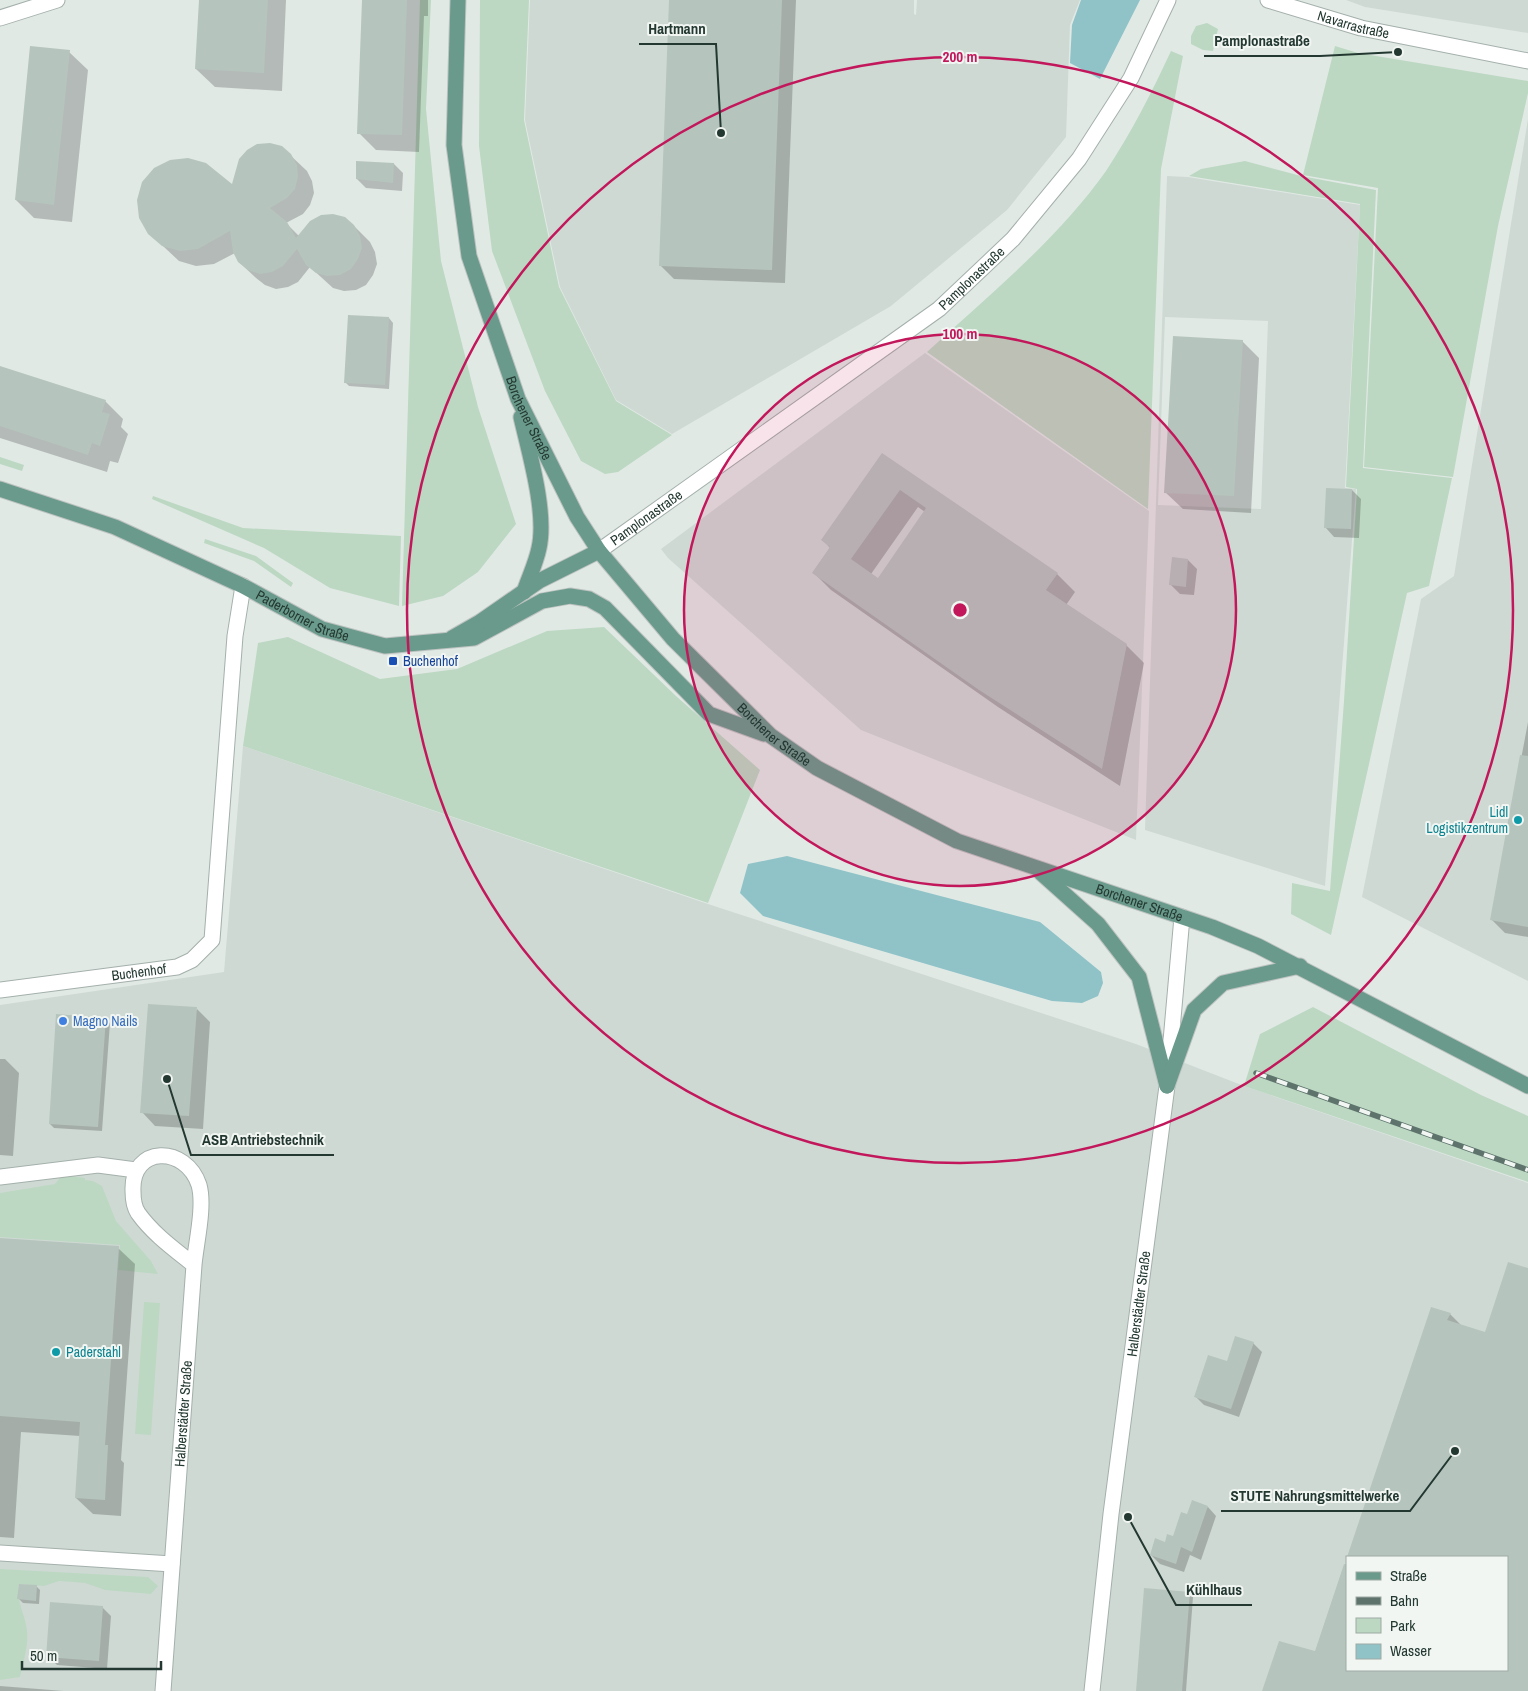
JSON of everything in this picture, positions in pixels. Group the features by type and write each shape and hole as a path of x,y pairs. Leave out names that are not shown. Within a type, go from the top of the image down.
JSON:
{"main road":[{"name":"Borchener Straße","path":"458,0 454,144 469,256 518,398 577,517 599,550 673,639 771,736 816,768 957,841 1182,917 1258,946 1300,966 1528,1086"},
{"path":"518,398 538,497 540,525 540,547 524,592"},
{"name":"Paderborner Straße","path":"0,489 115,527 244,586 322,628 384,646 448,640 539,581 599,550"},
{"path":"448,640 474,638 542,601 570,596 589,599 606,608 709,714 771,736"},
{"path":"1036,868 1098,924 1139,977 1168,1086"},
{"path":"1168,1086 1194,1010 1223,983 1300,966"}],"street":[{"path":"0,18 57,0"},
{"name":"Pamplonastraße","path":"599,550 939,309 1000,251 1080,158 1131,78 1168,0"},
{"name":"Navarrastraße","path":"1268,0 1361,28 1528,61"},
{"name":"Buchenhof","path":"0,990 177,967 192,960 212,940 234,636 244,586"},
{"name":"Halberstädter Straße","path":"1092,1691 1113,1494 1168,1086 1182,917"},
{"name":"Halberstädter Straße","path":"136,1170 147,1159 166,1156 182,1161 196,1177 200,1188 163,1691"},
{"path":"0,1177 98,1165 136,1170 132,1189 133,1201 137,1212 161,1239 194,1265"},
{"path":"0,1553 172,1564"}],"shaded area":[{"path":"530,0 914,0 914,14 916,15 917,0 1080,0 1070,25 1066,137 1007,210 891,306 672,434 616,400 560,287 525,120"},
{"path":"1346,0 1528,0 1528,33 1365,7"},
{"path":"1528,119 1528,981 1362,897 1421,599 1454,576"},
{"path":"1167,176 1188,177 1360,205 1345,488 1356,489 1325,886 1145,830","holes":["1165,317 1268,321 1261,509 1158,505"]},
{"path":"925,353 1149,511 1136,840 861,730 668,558 661,549"},
{"path":"243,746 711,905 1136,1044 1244,1086 1528,1183 1528,1691 0,1691 0,1005 224,972"}],"green space":[{"path":"420,0 431,0 426,109 441,261 478,407 516,524 478,572 443,596 402,606"},
{"path":"480,0 529,0 524,120 559,287 616,401 672,435 618,472 605,474 581,461 545,391 492,251 479,146"},
{"path":"1207,23 1218,29 1213,51 1203,50 1191,44 1191,36 1196,26"},
{"path":"1335,46 1358,53 1528,81 1528,93 1498,226 1453,477 1364,467 1378,188 1303,175"},
{"path":"1171,51 1183,56 1161,169 1148,509 927,352 1044,244 1087,196 1106,171 1124,142 1149,97"},
{"path":"1245,161 1301,176 1376,190 1363,468 1452,478 1429,586 1407,593 1331,935 1291,914 1292,883 1330,891 1357,489 1346,487 1360,204 1189,176 1201,169"},
{"path":"0,457 24,465 22,471 0,464"},
{"path":"153,496 243,528 401,536 399,606 330,588 264,548 152,499"},
{"path":"205,539 256,556 293,583 291,587 254,561 204,543"},
{"path":"604,627 676,696 760,770 708,903 243,746 258,643 288,637 380,679 457,669 547,631"},
{"path":"1313,1007 1481,1095 1528,1116 1528,1182 1244,1086 1260,1034"},
{"path":"62,1175 85,1178 85,1180 93,1181 102,1186 116,1221 151,1261 158,1274 118,1270 120,1245 0,1237 0,1193 55,1184"},
{"path":"144,1302 160,1303 151,1435 135,1434"},
{"path":"0,1569 148,1577 158,1586 151,1594 105,1590 85,1583 59,1581 44,1586 19,1584 20,1603 27,1630 25,1654 20,1677 0,1680"}],"water":[{"path":"1081,0 1140,0 1100,79 1070,63 1072,25"},
{"path":"787,856 1040,922 1101,972 1103,983 1098,996 1082,1003 1052,1001 763,916 740,893 748,864"}],"building":[{"path":"199,0 268,0 264,73 195,69"},
{"path":"362,0 407,0 402,135 357,134"},
{"path":"669,0 782,0 772,270 659,266"},
{"path":"30,46 70,50 54,205 15,200"},
{"path":"270,143 282,146 291,154 297,165 298,177 295,189 287,198 270,208 287,222 296,238 310,221 321,215 333,214 345,217 354,225 360,236 362,248 358,259 351,269 340,275 327,276 316,273 306,265 297,249 283,266 272,272 260,274 248,270 238,262 233,252 230,231 198,249 180,251 162,246 148,234 139,218 137,200 142,182 154,168 170,160 188,158 206,163 232,184 239,159 247,150 257,144"},
{"path":"356,161 394,163 393,183 356,179"},
{"path":"348,315 389,317 385,385 344,383"},
{"path":"1173,336 1243,340 1234,496 1164,493"},
{"path":"0,366 106,400 102,412 110,414 100,446 92,443 88,455 0,426"},
{"path":"882,453 1058,573 1046,590 1127,644 1102,769 979,690 812,573 830,547 821,540","holes":["900,490 926,508 878,578 851,559"]},
{"path":"1326,488 1352,489 1351,529 1324,528"},
{"path":"1172,557 1188,559 1186,587 1169,585"},
{"name":"Lidl Logistikzentrum","path":"1520,755 1528,756 1528,927 1490,920"},
{"path":"148,1004 197,1007 189,1116 140,1113"},
{"path":"56,1014 106,1018 98,1127 49,1124"},
{"name":"Paderstahl","path":"0,1238 119,1246 105,1445 108,1445 105,1500 75,1498 80,1422 0,1416"},
{"path":"1508,1262 1528,1268 1528,1691 1262,1691 1279,1641 1315,1651 1344,1564 1346,1565 1346,1671 1508,1671 1508,1556 1347,1556 1431,1307 1451,1313 1447,1320 1485,1332"},
{"path":"1235,1336 1254,1342 1231,1409 1194,1397 1208,1355 1227,1361"},
{"path":"1192,1500 1208,1506 1192,1552 1181,1547 1176,1564 1150,1555 1155,1538 1165,1542 1167,1534 1173,1536 1181,1512 1187,1514"},
{"path":"19,1584 37,1585 36,1601 17,1599"},
{"path":"1144,1588 1190,1592 1182,1691 1136,1691"},
{"path":"50,1602 103,1606 99,1661 46,1657"}],"railway":[{"path":"1256,1073 1528,1170"}],"place":[{"name":"Pamplonastraße","path":"1398,52"},
{"name":"Hartmann","path":"721,133"},
{"name":"Buchenhof","path":"393,661"},
{"name":"Lidl Logistikzentrum","path":"1518,820"},
{"name":"Magno Nails","path":"63,1021"},
{"name":"ASB Antriebstechnik","path":"167,1079"},
{"name":"Paderstahl","path":"56,1352"},
{"name":"STUTE Nahrungsmittelwerke","path":"1455,1451"},
{"name":"Kühlhaus","path":"1128,1517"}]}
